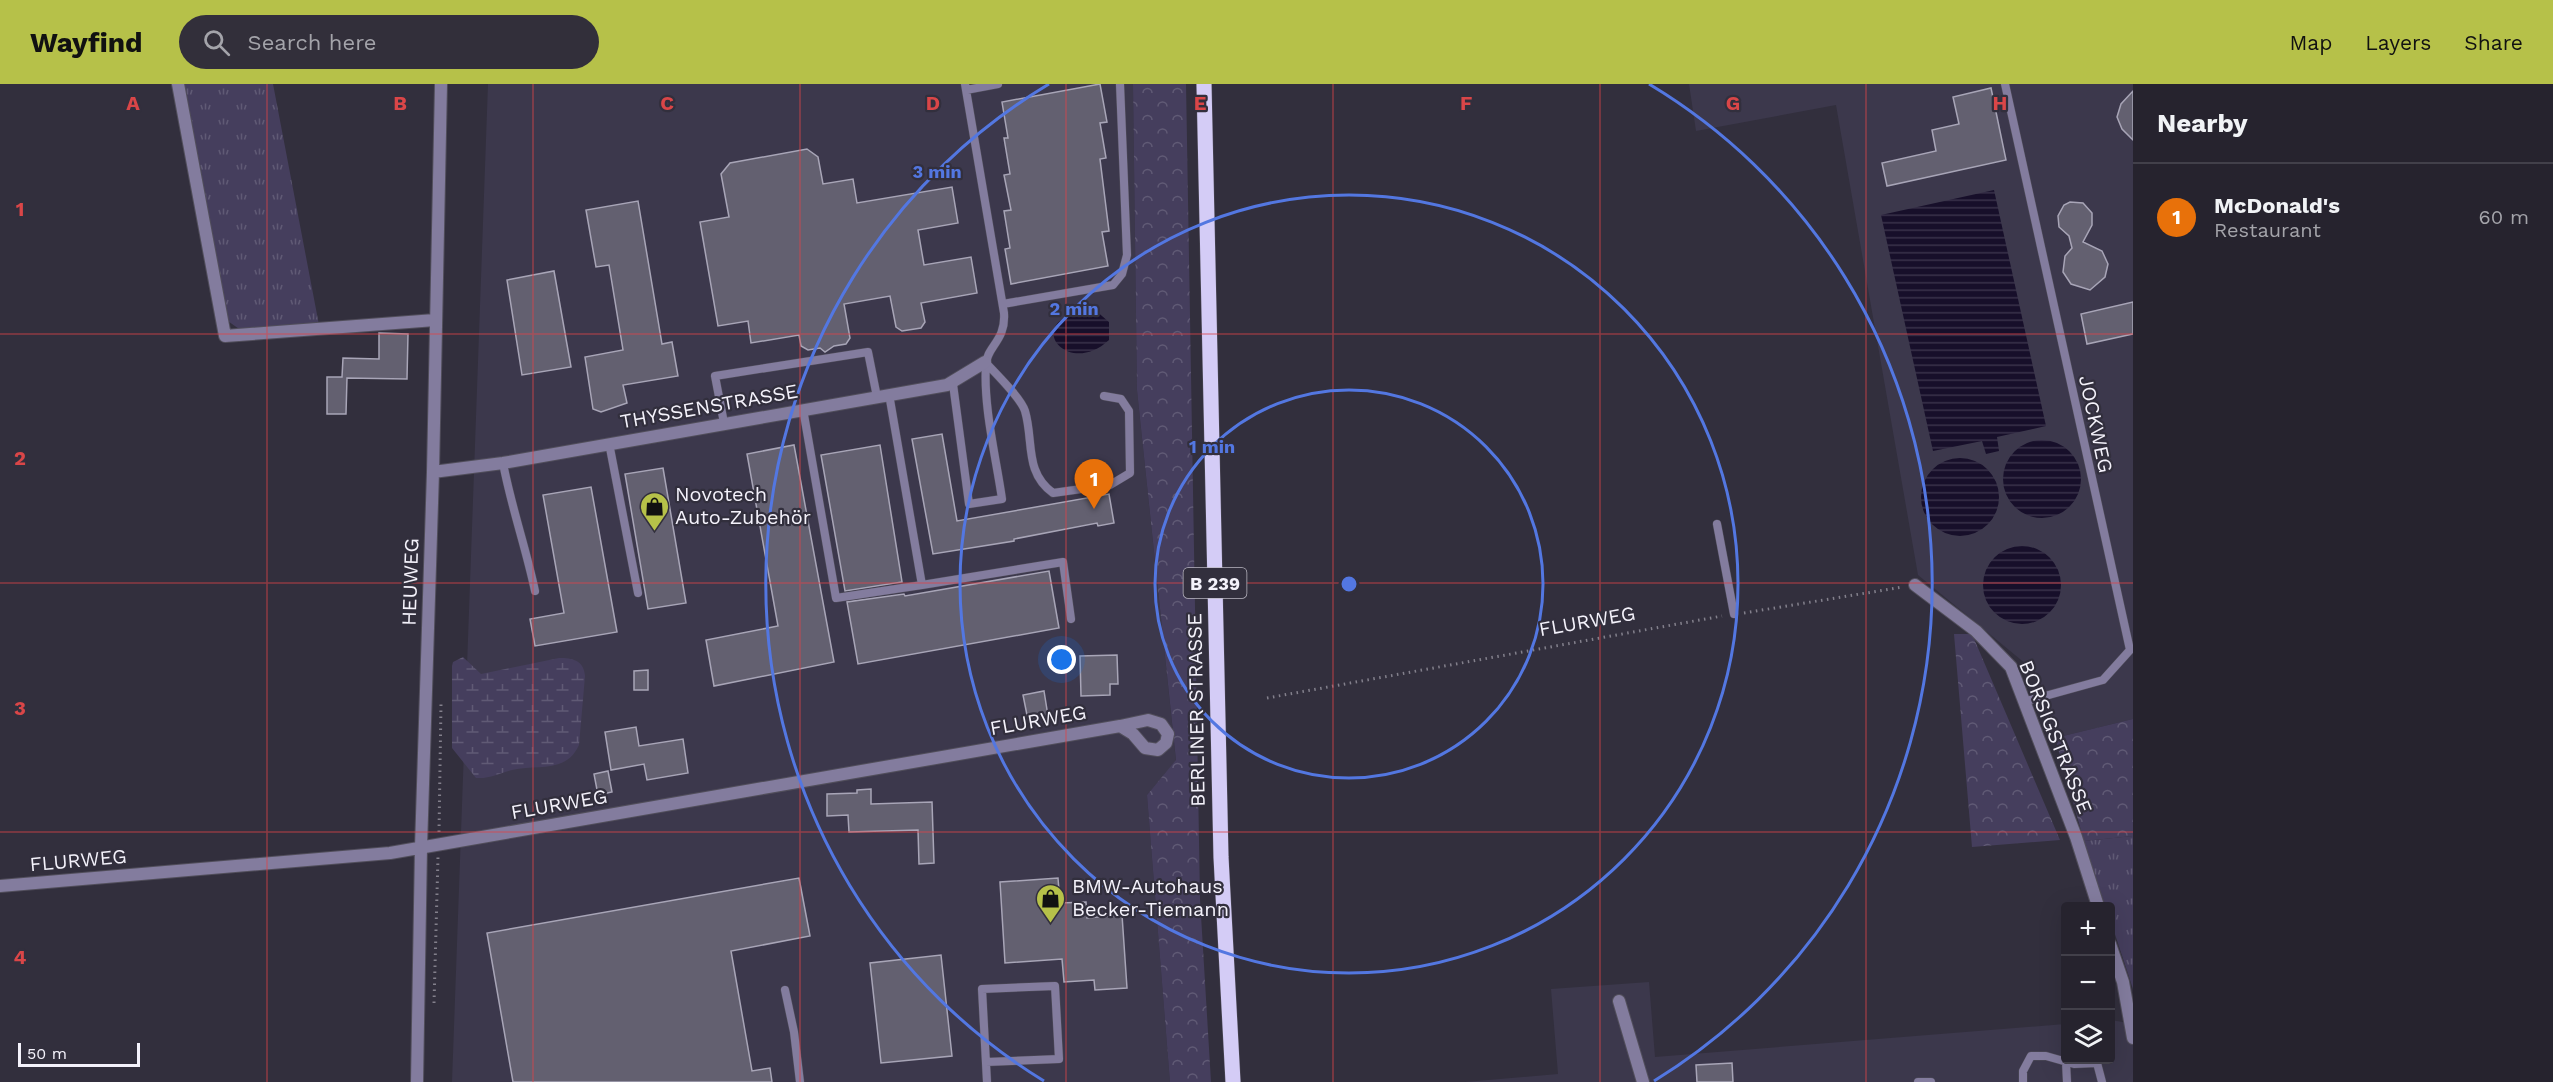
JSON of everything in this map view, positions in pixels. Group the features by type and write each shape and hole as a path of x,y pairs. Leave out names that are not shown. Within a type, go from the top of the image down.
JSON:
{"main road":[{"name":"BERLINER STRASSE","path":"1204,84 1221,857 1233,1082"}],"street":[{"path":"178,84 225,336 435,320"},
{"name":"HEUWEG","path":"417,1082 421,847 434,472 441,84"},
{"name":"THYSSENSTRASSE","path":"434,472 503,463 953,384 985,362"},
{"name":"BORSIGSTRASSE","path":"1915,585 1976,630 2011,667 2022,702 2076,837 2097,902"},
{"name":"FLURWEG","path":"0,886 390,853 1120,726"},
{"path":"2114,956 2123,982 2133,1038"},
{"path":"1619,1001 1643,1082"}],"lane":[{"path":"953,384 969,504 1002,499 989,410 985,362 1005,328 1003,304 965,87 998,84"},
{"path":"1003,304 1113,285 1122,274 1127,255 1120,84"},
{"name":"JOCKWEG","path":"2006,84 2130,650 2103,680 2022,702"},
{"path":"724,423 715,376 868,352 876,396"},
{"path":"985,362 1024,408 1035,472 1041,485 1053,493 1110,485 1130,473 1129,411 1121,399 1104,396"},
{"path":"890,394 922,585"},
{"path":"803,409 836,598 1063,562 1071,619"},
{"path":"609,443 638,593"},
{"path":"503,463 508,491 527,549 535,591"},
{"path":"1717,524 1734,614"},
{"path":"986,1062 1059,1059 1055,986 982,990 987,1082"},
{"path":"785,990 794,1032 800,1082"},
{"path":"2023,1082 2023,1071 2031,1056 2046,1056 2061,1060"},
{"path":"2066,1064 2067,1082"},
{"path":"2097,1064 2102,1082"},
{"path":"1917,1082 1931,1082"}],"path":[{"name":"FLURWEG","path":"1267,698 1734,614 1915,585"}],"shaded area":[{"path":"488,84 1133,84 1137,390 1176,761 1147,795 1170,1082 452,1082"},
{"path":"1689,84 2133,84 2133,719 2055,738 2032,669 1918,575 1836,105 1696,131"},
{"path":"1994,190 2046,426 1997,437 1999,451 1986,454 1982,441 1933,451 1881,215"},
{"path":"1095,310 1109,322 1109,340 1093,351 1077,353 1065,350 1056,342 1054,332 1058,323 1071,314"},
{"path":"2034,440 2050,440 2064,446 2075,457 2081,471 2081,487 2075,501 2064,512 2050,518 2034,518 2020,512 2009,501 2003,487 2003,471 2009,457 2020,446"},
{"path":"1952,458 1968,458 1982,464 1993,475 1999,489 1999,505 1993,519 1982,530 1968,536 1952,536 1938,530 1927,519 1921,505 1921,489 1927,475 1938,464"},
{"path":"2014,546 2030,546 2044,552 2055,563 2061,577 2061,593 2055,607 2044,618 2030,624 2014,624 2000,618 1989,607 1983,593 1983,577 1989,563 2000,552"},
{"path":"1649,982 1655,1057 2061,1024 2061,1064 2115,1064 2115,1021 2128,1023 2133,1020 2133,1082 1465,1082 1558,1074 1551,989"}],"green space":[{"path":"183,84 273,84 319,325 242,331 225,319"},
{"path":"1133,84 1186,84 1200,899 1211,1082 1170,1082 1147,795 1176,760 1137,390"},
{"path":"1954,634 1972,634 2060,840 1972,847"},
{"path":"463,657 481,674 559,658 573,659 580,663 585,676 579,745 573,754 559,764 522,768 490,777 476,778 452,748 452,666 453,662"},
{"path":"2133,719 2133,836 2084,841 2055,738"},
{"path":"2133,836 2133,989 2115,934 2115,902 2104,902 2084,841"}],"building":[{"path":"1100,84 1107,122 1100,123 1106,158 1100,159 1109,231 1102,232 1108,266 1011,284 1005,249 1010,248 1004,211 1011,210 1004,175 1010,174 1004,138 1008,138 1002,102"},
{"path":"1991,88 2006,160 1887,186 1882,163 1936,151 1932,130 1959,124 1953,97"},
{"path":"2133,91 2133,140 2122,129 2117,117 2121,104"},
{"path":"807,149 818,157 823,184 853,179 857,203 952,187 958,223 918,230 924,265 971,257 977,293 921,303 925,322 921,328 902,331 896,327 890,296 844,304 850,338 846,344 834,346 825,352 820,348 808,350 801,346 799,335 751,343 748,321 718,326 700,222 729,217 721,174 730,163"},
{"path":"638,201 662,344 672,342 678,376 623,385 627,403 601,412 593,409 585,357 623,350 609,265 596,267 586,210"},
{"path":"2070,202 2083,203 2092,213 2092,225 2083,242 2102,251 2108,264 2105,277 2090,290 2071,284 2063,272 2065,256 2072,248 2069,236 2059,227 2058,216 2064,205"},
{"path":"554,271 571,367 522,375 507,280"},
{"path":"2133,302 2133,334 2087,344 2081,314"},
{"path":"379,333 408,334 407,379 347,378 346,414 327,414 327,377 342,377 343,358 379,359"},
{"path":"942,434 957,521 1109,494 1114,523 1098,526 1097,523 1014,539 1014,541 933,554 912,439"},
{"path":"794,445 834,662 714,686 706,640 778,626 747,454"},
{"path":"880,445 902,582 845,591 821,455"},
{"path":"663,468 686,603 648,609 625,474"},
{"path":"591,487 617,632 535,646 530,619 564,613 543,495"},
{"path":"1049,571 1059,628 858,664 847,602 904,594 905,596"},
{"path":"1117,655 1118,684 1110,684 1110,695 1081,696 1080,656"},
{"path":"648,670 648,690 634,690 634,671"},
{"path":"1044,691 1048,716 1028,720 1023,695"},
{"path":"636,727 639,746 683,739 688,773 647,780 644,764 611,770 605,732"},
{"path":"608,771 612,792 598,795 594,774"},
{"path":"871,789 871,804 932,802 934,863 919,864 918,830 849,832 848,815 827,816 827,794 857,793 857,790"},
{"path":"799,878 810,936 731,951 752,1071 770,1068 772,1082 513,1082 487,933"},
{"path":"1058,878 1060,903 1086,902 1087,918 1122,915 1127,988 1095,990 1094,980 1064,982 1062,959 1005,963 1000,882"},
{"path":"941,955 952,1056 881,1063 870,963"},
{"path":"1732,1063 1733,1082 1697,1082 1696,1065"}],"place":[{"name":"McDonald's","path":"1094,509"},
{"name":"Novotech Auto-Zubehör","path":"654,532"},
{"name":"BMW-Autohaus Becker-Tiemann","path":"1051,924"}]}
